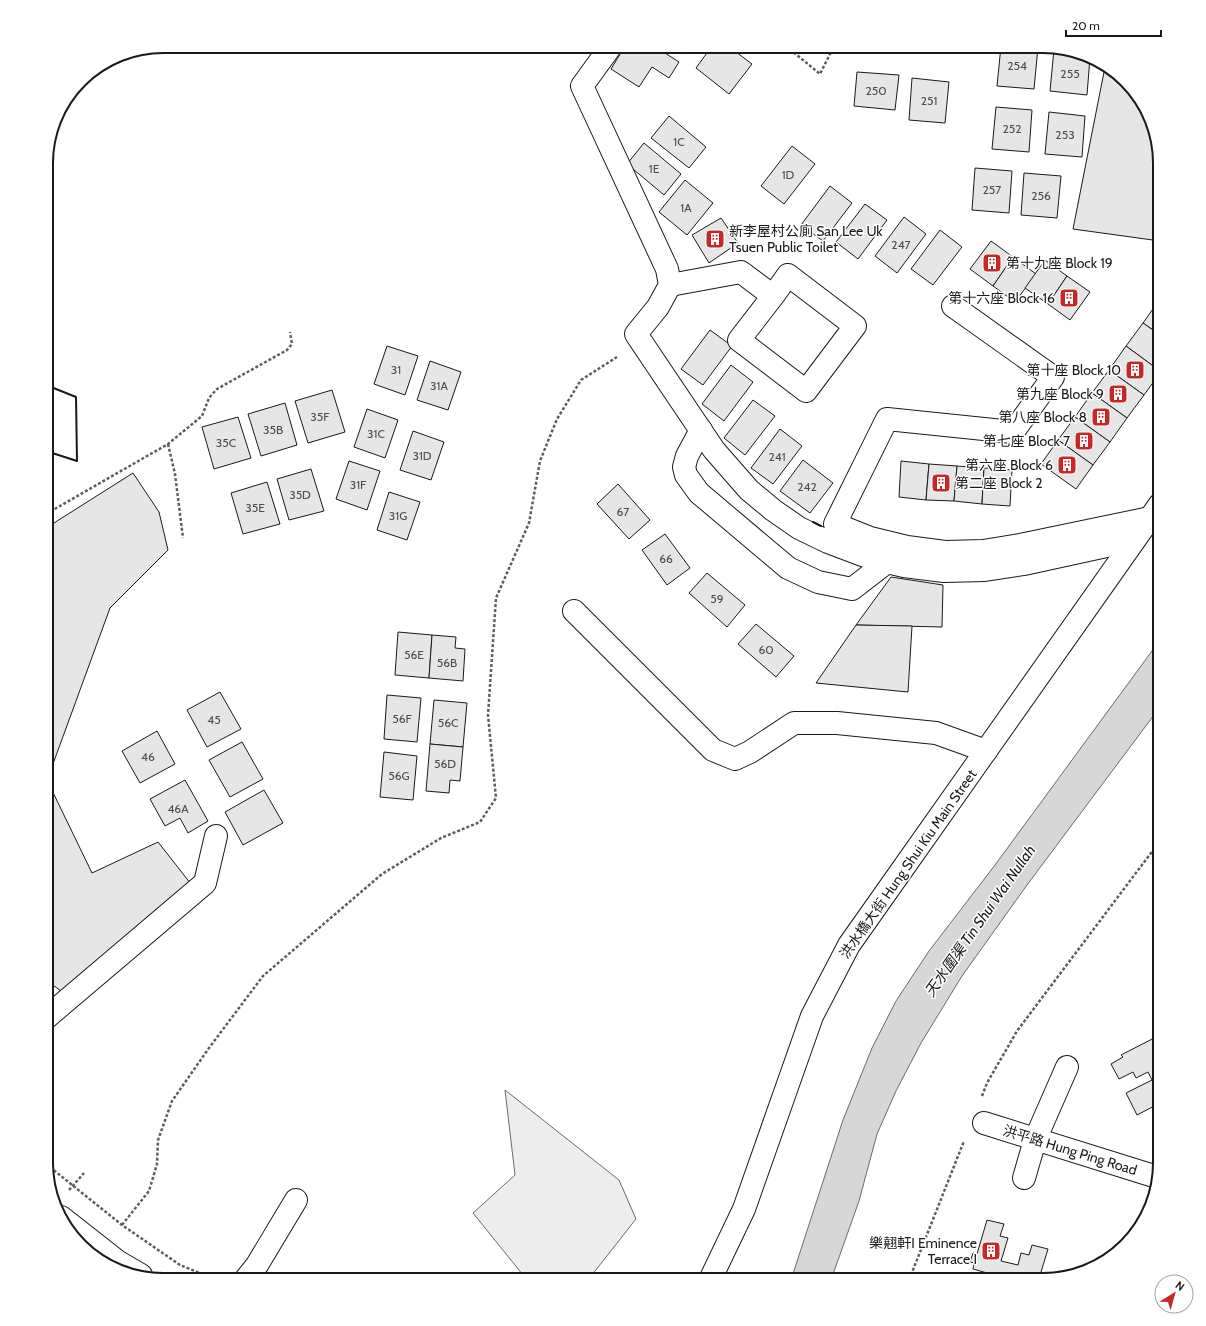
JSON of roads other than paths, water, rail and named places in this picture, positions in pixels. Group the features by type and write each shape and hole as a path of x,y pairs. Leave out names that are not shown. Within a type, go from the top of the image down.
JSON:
{"street":[{"path":"606,53 582,86 667,269 670,284 658,307 636,334 714,450 749,490 773,510 800,528 828,542 865,556 904,566 944,571 985,570 1024,564 1134,540"},
{"path":"670,284 741,272 773,296"},
{"path":"788,275 855,326 806,391 739,340 773,296 788,275"},
{"path":"953,306 1053,377 1013,432 886,419 836,524 870,538 907,547 945,552 983,551 1020,545 1153,512"},
{"path":"701,430 687,456 684,467 686,475 699,493 788,568 818,582 852,589 887,562"},
{"name":"洪水橋大街 Hung Shui Kiu Main Street","path":"713,1273 744,1209 812,1016 849,945 1153,514"},
{"path":"574,610 713,750 735,759 750,752 794,722 837,723 936,733 986,751"},
{"path":"53,1012 205,883 216,836"},
{"path":"1024,1178 1035,1140 1067,1067"},
{"name":"洪平路 Hung Ping Road","path":"984,1123 1152,1176"},
{"path":"251,1273 257,1265 296,1200"},
{"path":"74,1227 117,1261 126,1266"}],"water":[{"name":"天水圍渠 Tin Shui Wai Nullah","path":"1153,650 1153,716 1027,885 962,976 921,1043 896,1091 877,1134 859,1201 833,1273 793,1273 843,1120 872,1048 896,1001 929,951 995,865"}],"place":[{"name":"新李屋村公廁 San Lee Uk Tsuen Public Toilet","path":"715,239"},
{"name":"第十九座 Block 19","path":"992,263"},
{"name":"第十六座 Block 16","path":"1069,298"},
{"name":"第十座 Block 10","path":"1135,370"},
{"name":"第九座 Block 9","path":"1118,394"},
{"name":"第八座 Block 8","path":"1101,417"},
{"name":"第七座 Block 7","path":"1084,441"},
{"name":"第六座 Block 6","path":"1067,465"},
{"name":"第二座 Block 2","path":"941,483"},
{"name":"樂翹軒I Eminence Terrace I","path":"991,1251"}]}
